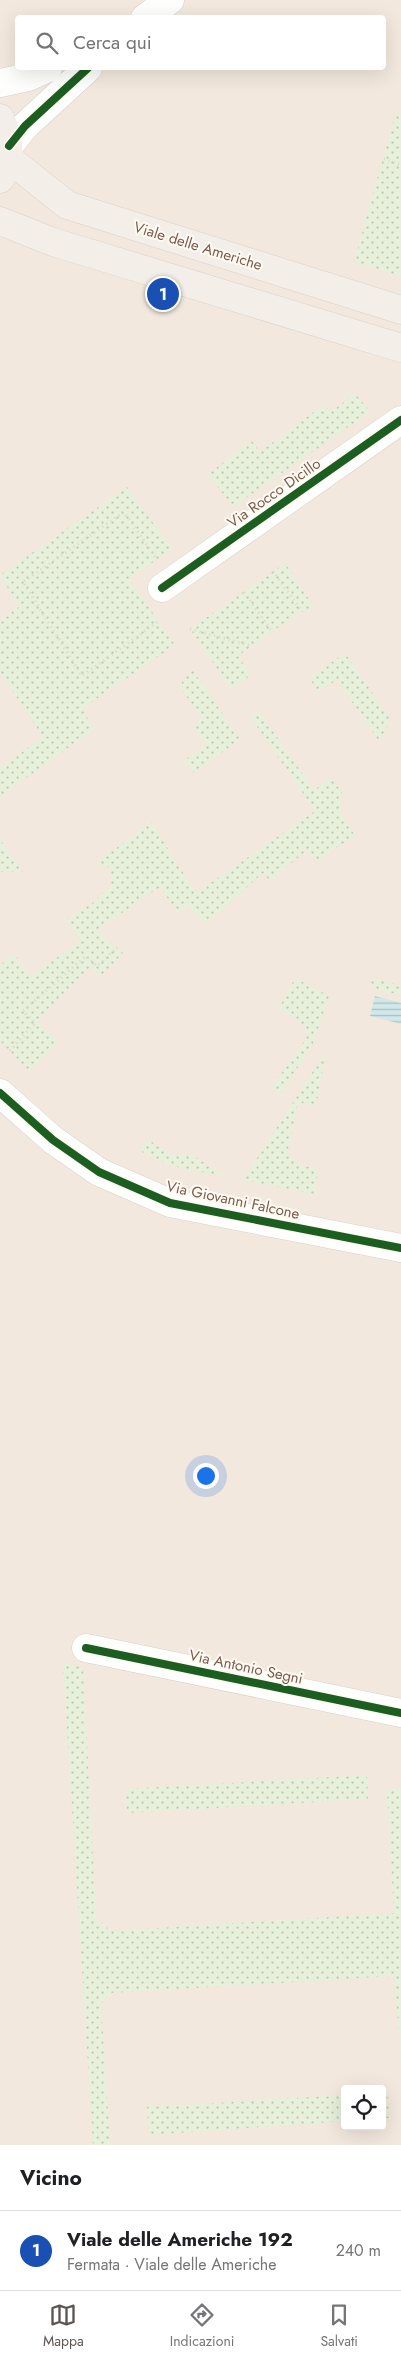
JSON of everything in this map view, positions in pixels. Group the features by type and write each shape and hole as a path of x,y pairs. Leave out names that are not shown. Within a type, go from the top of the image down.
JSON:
{"main road":[{"path":"0,118 6,131 6,161"},
{"name":"Viale delle Americhe","path":"6,161 67,205 401,310"},
{"path":"0,221 53,242 400,348"}],"street":[{"path":"149,15 170,0"},
{"path":"0,84 28,77 44,70"},
{"path":"6,161 25,126 86,70"},
{"name":"Via Rocco Dicillo","path":"162,588 401,420"},
{"name":"Via Giovanni Falcone","path":"0,1093 52,1140 99,1172 170,1202 401,1248"},
{"name":"Via Antonio Segni","path":"86,1648 401,1714"}],"path":[{"path":"384,159 401,165"},
{"path":"157,559 124,512 24,582 82,676 159,621"},
{"path":"273,571 302,612"},
{"path":"244,592 272,632"},
{"path":"190,629 252,646"},
{"path":"10,1051 35,1023 24,1011 86,956 97,966 117,948"}],"shaded area":[{"path":"0,0 401,0 401,2145 0,2145"}],"green space":[{"path":"396,112 401,116 401,276 354,262"},
{"path":"355,393 370,412 233,507 208,474 252,441 260,452 323,405 331,412"},
{"path":"127,487 172,549 129,579 175,645 82,709 94,729 0,797 0,768 43,737 0,672 0,620 19,607 0,575"},
{"path":"285,563 314,607 297,614 238,656 251,675 231,689 190,629"},
{"path":"345,653 389,717 386,730 378,740 337,680 318,691 309,678"},
{"path":"192,669 240,739 194,773 183,761 206,745 194,727 202,718 179,686"},
{"path":"259,711 314,790 331,778 342,792 339,809 355,836 326,854 319,861 307,850 270,881 263,873 206,924 188,906 177,912 160,887 97,930 123,953 100,977 90,967 37,1022 59,1042 29,1071 0,1041 0,965 14,954 30,976 81,941 67,919 95,901 111,886 111,868 95,864 151,822 196,893 315,811 251,718"},
{"path":"0,838 1,841 23,872 0,872"},
{"path":"371,977 401,986 401,995 371,988"},
{"path":"295,978 329,996 312,1046 279,1096 272,1087 307,1037 305,1026 279,1008"},
{"path":"326,1051 316,1106 298,1102 287,1154 302,1165 318,1170 315,1194 243,1180"},
{"path":"148,1139 171,1155 191,1154 226,1177 172,1166 140,1151"},
{"path":"63,1663 83,1667 96,1918 111,1931 394,1913 387,1790 401,1789 401,2055 394,1976 110,1993 101,2003 110,2145 93,2145"},
{"path":"367,1775 368,1799 127,1813 126,1789"},
{"path":"386,2092 387,2092 390,2118 386,2118"},
{"path":"341,2095 341,2121 149,2135 147,2107"}],"water":[{"path":"375,996 401,1003 401,1024 370,1016"}],"cycle path":[{"path":"9,146 25,126 86,70"},
{"path":"162,588 401,420"},
{"path":"0,1093 53,1140 99,1172 170,1203 401,1248"},
{"path":"86,1648 401,1713"}],"place":[{"name":"Viale delle Americhe 192","path":"163,294"}]}
